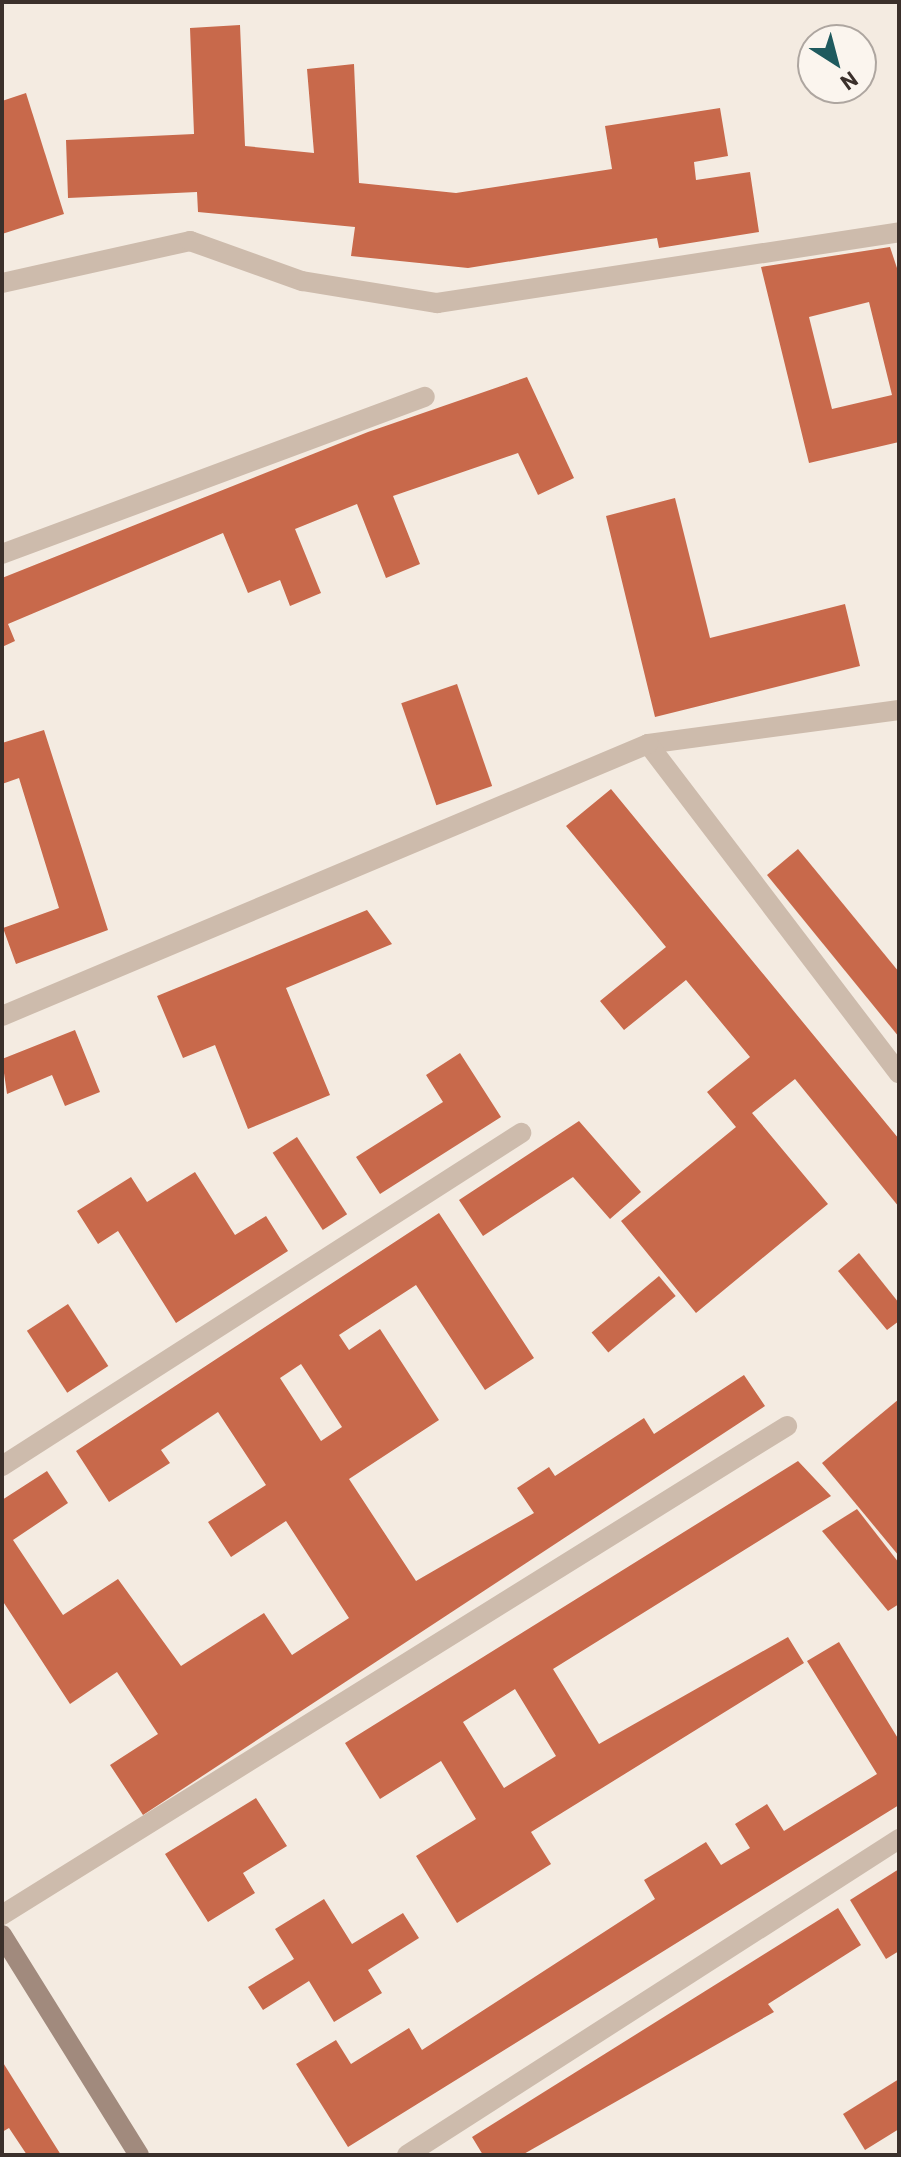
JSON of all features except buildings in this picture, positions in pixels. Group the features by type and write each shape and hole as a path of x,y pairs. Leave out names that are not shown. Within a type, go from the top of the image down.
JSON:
{"street":[{"path":"2,283 190,241 302,281 437,303 899,232"},
{"path":"2,554 425,397"},
{"path":"2,1016 648,744 899,710"},
{"path":"648,744 899,1073"},
{"path":"2,1466 521,1133"},
{"path":"2,1915 787,1426"},
{"path":"407,2155 899,1839"},
{"path":"2,1935 139,2155"}]}
